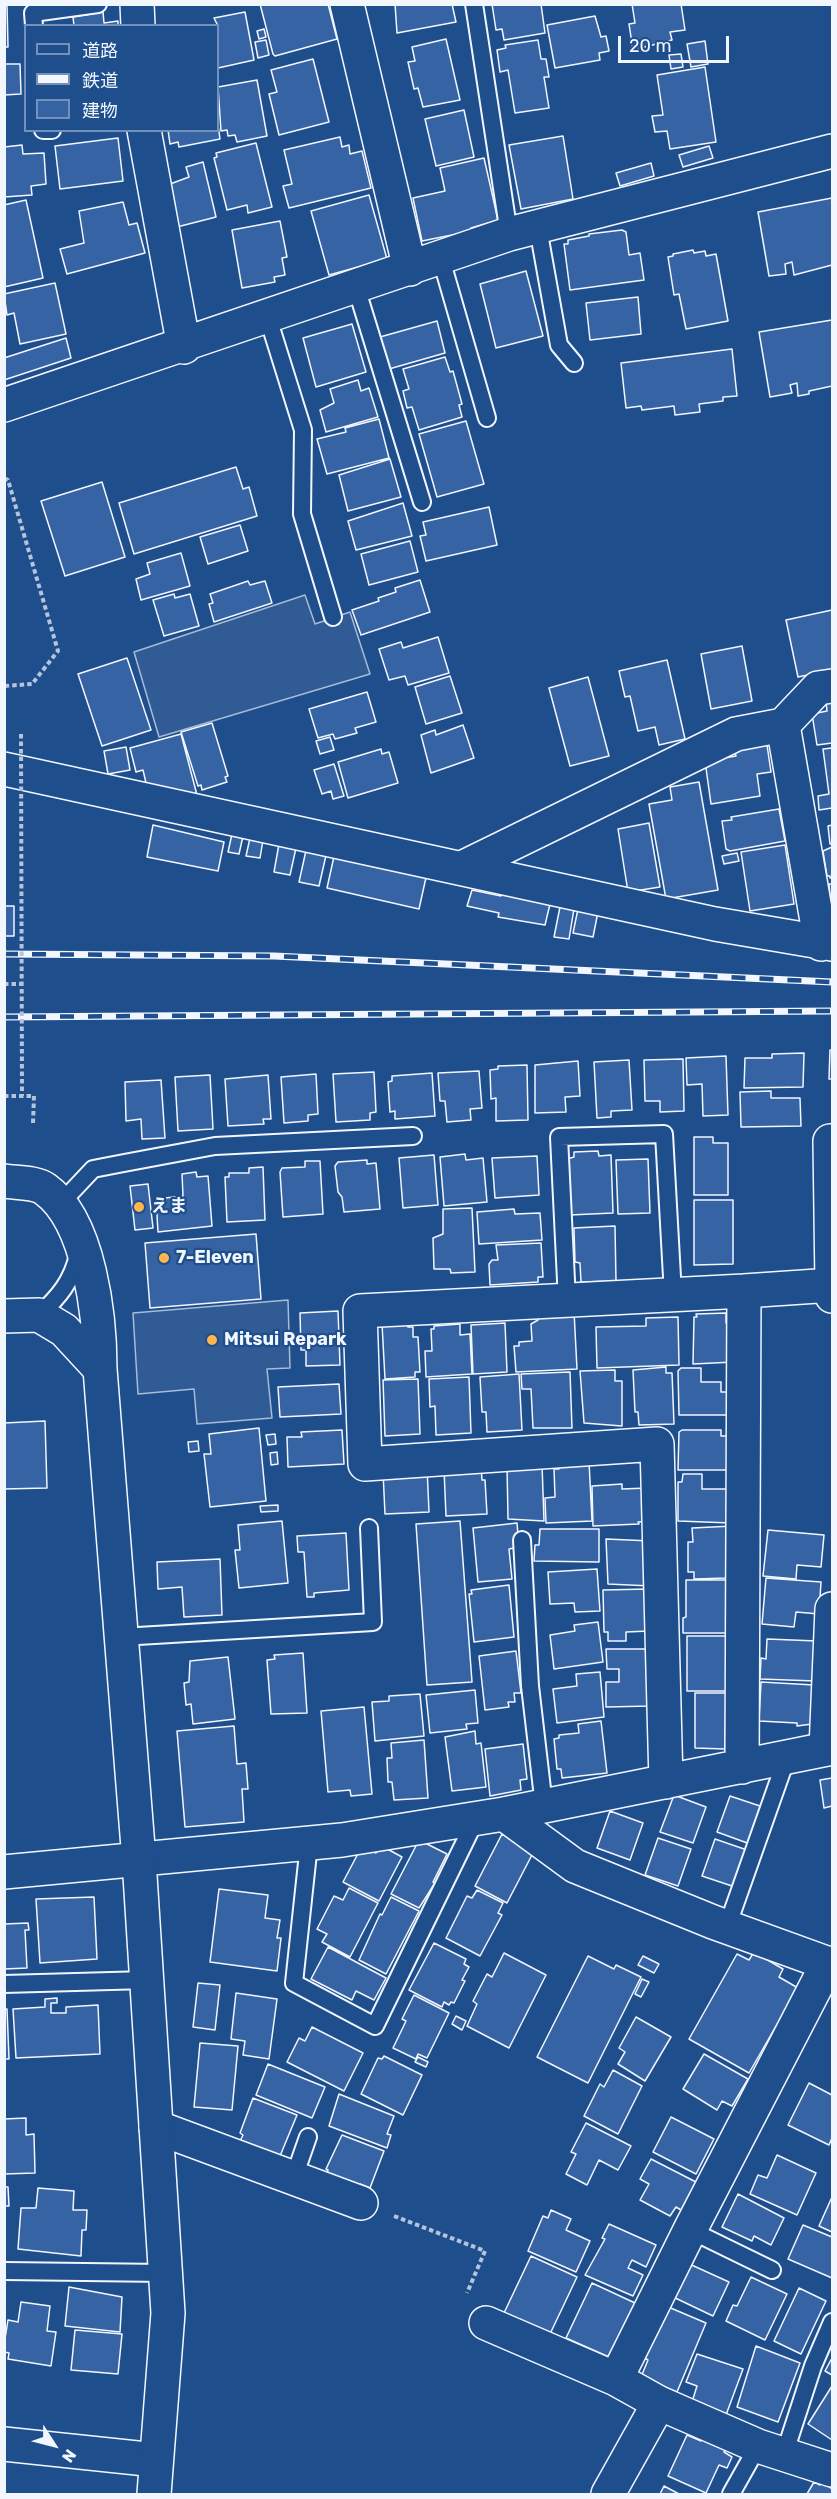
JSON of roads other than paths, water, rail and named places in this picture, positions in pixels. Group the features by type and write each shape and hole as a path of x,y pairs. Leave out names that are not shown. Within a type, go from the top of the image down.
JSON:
{"street":[{"path":"137,4 138,24"},
{"path":"347,4 410,269"},
{"path":"144,132 183,347"},
{"path":"4,405 524,231 832,151"},
{"path":"462,867 736,734 783,725 818,688 832,686"},
{"path":"4,769 462,867 715,924 827,944 783,725"},
{"path":"832,1141 830,1141 832,1296"},
{"path":"4,1181 43,1187 61,1203 81,1242 100,1328 100,1370 139,1860 168,2313 154,2494"},
{"path":"666,1782 657,1444 365,1464 360,1311 832,1285"},
{"path":"742,1767 744,1291"},
{"path":"4,1316 39,1315 64,1330 100,1370"},
{"path":"4,1872 309,1844 490,1817 829,1749 832,1609"},
{"path":"490,1817 575,1866 727,1927 830,1964 690,2230 616,2379"},
{"path":"156,2127 361,2203"},
{"path":"486,2323 616,2379 659,2403 771,2451 832,2470"},
{"path":"608,2494 659,2403"},
{"path":"4,2444 156,2460"}],"lane":[{"path":"34,24 33,13 98,4"},
{"path":"474,4 524,231 559,345 574,363"},
{"path":"441,259 487,418"},
{"path":"356,287 422,502"},
{"path":"268,318 303,430 302,514 333,617"},
{"path":"567,1301 559,1137 664,1134 673,1295"},
{"path":"61,1203 93,1169 124,1163 215,1146 413,1136"},
{"path":"39,1315 57,1299 73,1277 81,1242"},
{"path":"121,1637 373,1622 369,1528"},
{"path":"522,1540 530,1686 544,1806"},
{"path":"727,1927 788,1757"},
{"path":"309,1844 294,1983 375,2026 490,1817"},
{"path":"4,1984 147,1980"},
{"path":"294,2177 308,2137"},
{"path":"690,2230 772,2270"},
{"path":"4,2271 165,2273"},
{"path":"731,2494 771,2451 832,2322"}],"railway":[{"path":"4,954 274,956 832,982"},
{"path":"4,1017 832,1011"}],"place":[{"name":"えま","path":"139,1207"},
{"name":"7-Eleven","path":"164,1258"},
{"name":"Mitsui Repark","path":"212,1340"}]}
